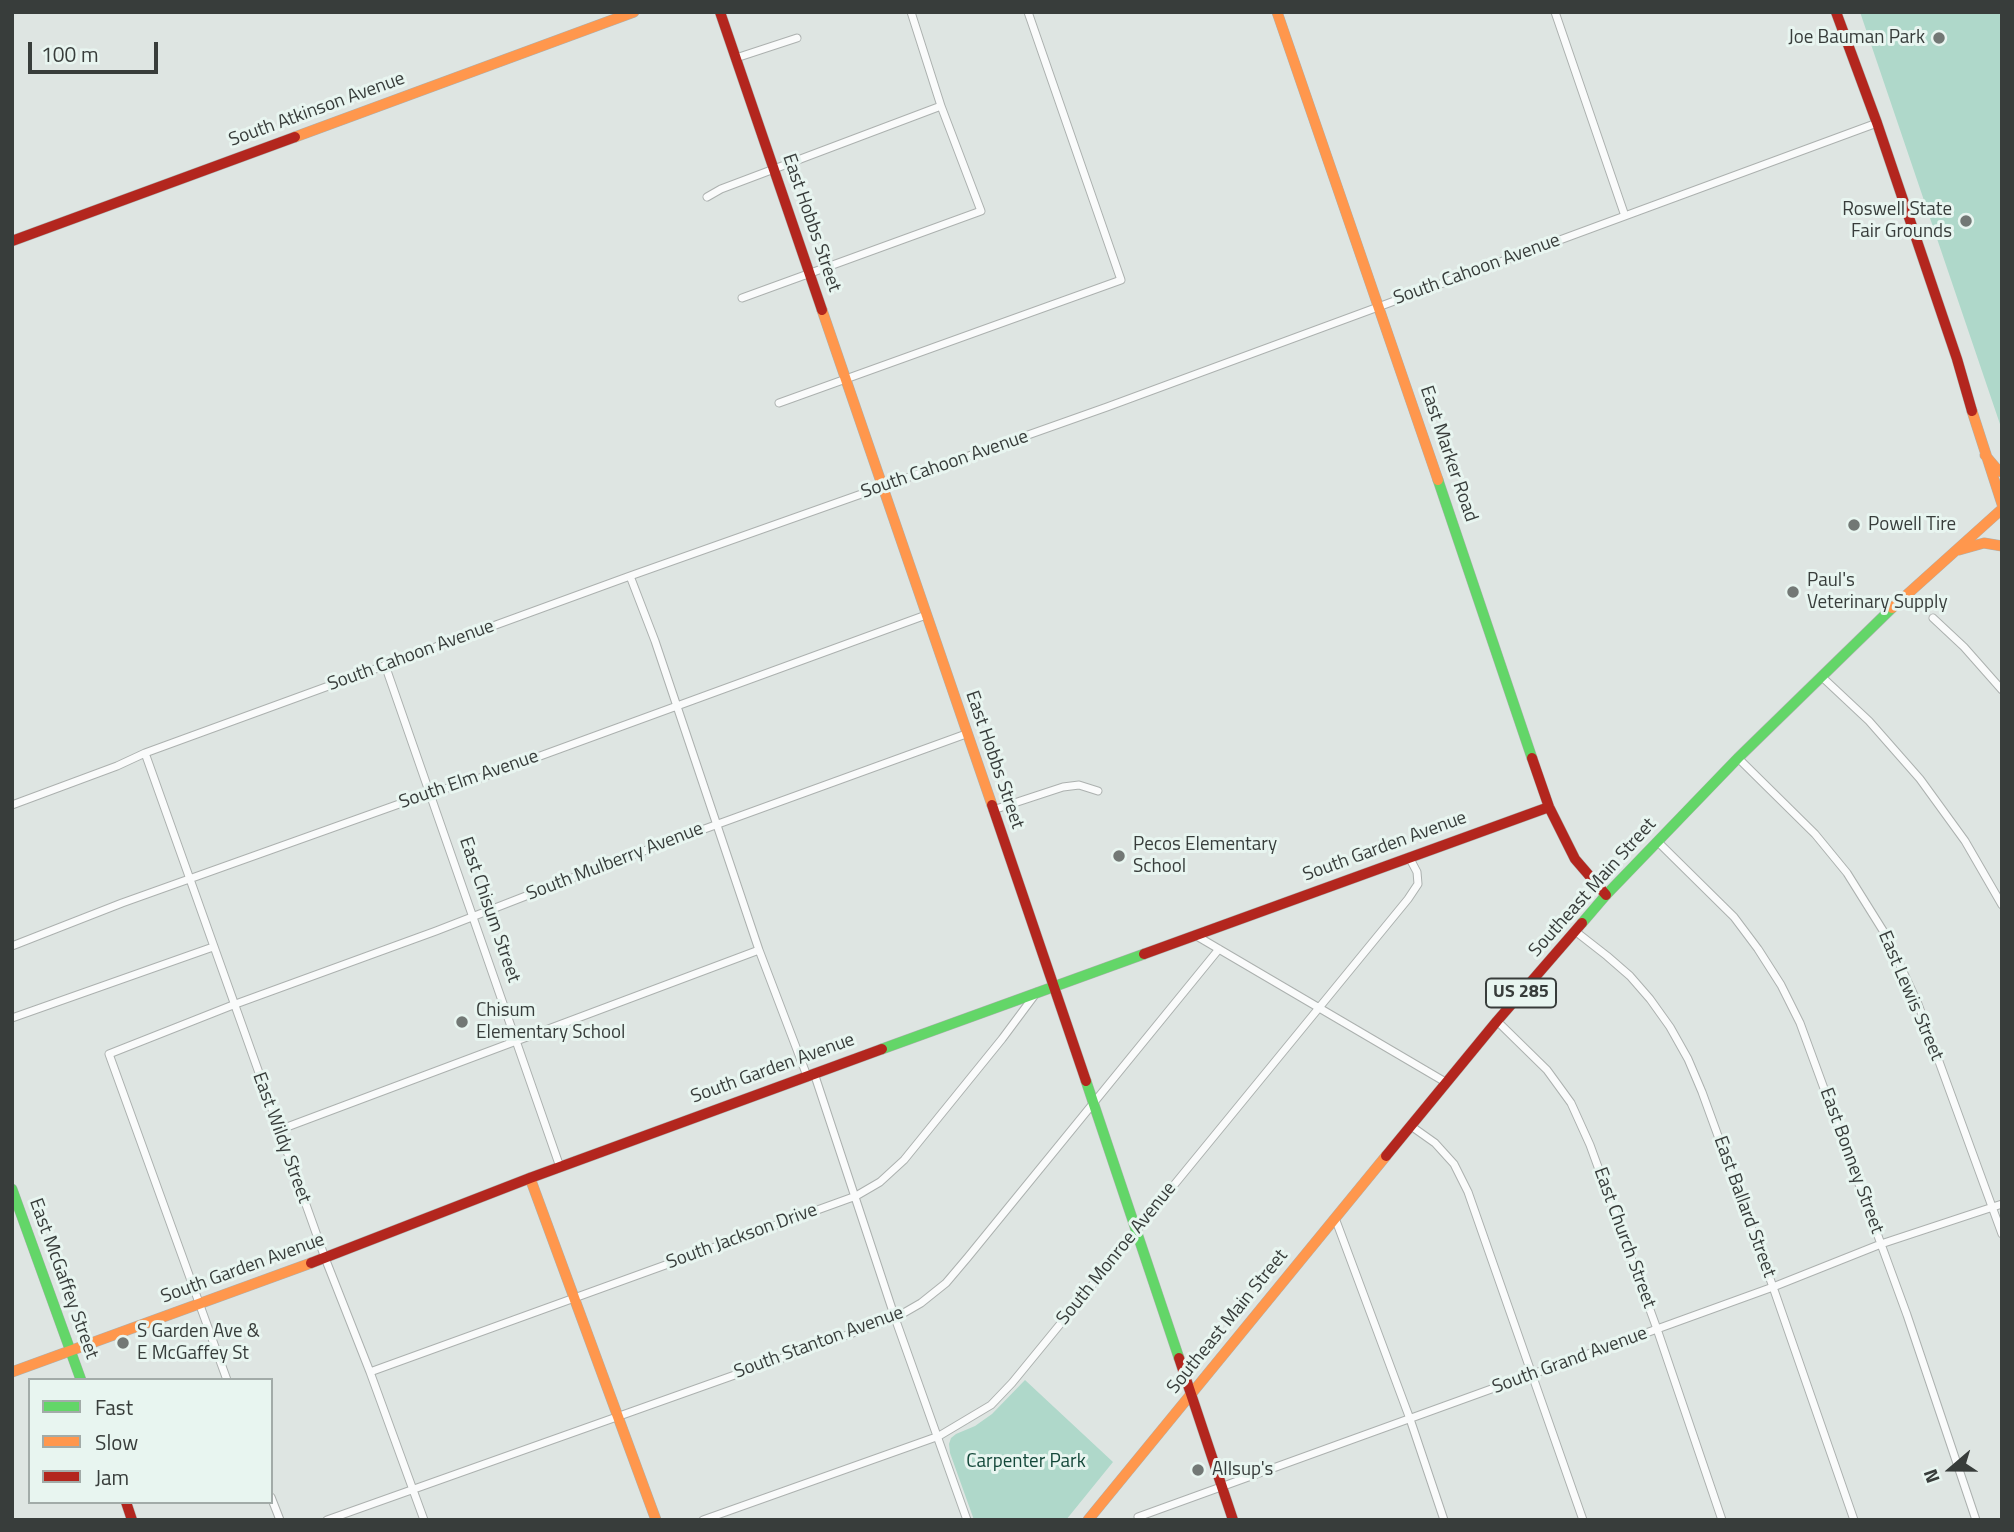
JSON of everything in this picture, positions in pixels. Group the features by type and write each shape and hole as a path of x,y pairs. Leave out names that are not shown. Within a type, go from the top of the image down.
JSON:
{"street":[{"name":"South Atkinson Avenue","path":"12,241 634,12"},
{"name":"East Hobbs Street","path":"720,12 1094,1103 1233,1520"},
{"path":"742,299 981,211 941,106 911,12"},
{"path":"779,403 1121,280 1028,12"},
{"name":"East Marker Road","path":"1277,12 1380,306 1549,807 1575,859 1606,895"},
{"path":"1555,12 1625,216"},
{"path":"1836,12 1877,123 1957,359 2002,504"},
{"path":"736,58 797,38"},
{"path":"707,197 721,188 941,106"},
{"name":"South Cahoon Avenue","path":"12,805 145,753 630,576 1119,403 1877,123"},
{"path":"1985,455 2002,472"},
{"name":"Southeast Main Street","path":"1088,1520 1497,1021 1606,895 1821,676 2002,509"},
{"path":"1953,552 1984,543 2002,546"},
{"path":"630,576 678,706 758,950 811,1075 856,1196 895,1318 967,1520"},
{"name":"South Elm Avenue","path":"12,946 190,878 429,793 469,782 926,615"},
{"path":"1933,618 1964,647 2002,690"},
{"name":"East Chisum Street","path":"385,666 560,1167"},
{"path":"1821,676 1869,722 1920,779 1965,841 2002,905"},
{"name":"South Mulberry Avenue","path":"199,1304 109,1054 716,824 966,734"},
{"name":"East Wildy Street","path":"145,753 324,1258 370,1372 424,1520"},
{"name":"East Lewis Street","path":"1738,758 1815,834 1847,873 1887,937 1918,1004 2002,1234"},
{"path":"993,810 1063,786 1079,785 1098,791"},
{"name":"South Garden Avenue","path":"12,1372 1037,991 1549,807"},
{"name":"East Bonney Street","path":"1658,842 1734,917 1781,985 1800,1023 1881,1244 1976,1520"},
{"name":"South Monroe Avenue","path":"703,1520 939,1436 990,1405 1005,1391 1418,884 1417,872 1409,857"},
{"name":"East Ballard Street","path":"1575,931 1630,976 1650,999 1688,1059 1773,1287 1854,1520"},
{"path":"1195,935 1217,952 1319,1007 1447,1083"},
{"path":"12,1018 213,947"},
{"path":"279,1130 758,950"},
{"name":"South Stanton Avenue","path":"327,1520 895,1318 921,1303 946,1283 1217,952"},
{"name":"South Jackson Drive","path":"370,1372 856,1196 880,1182 904,1160 1002,1039 1037,991"},
{"name":"East Church Street","path":"1497,1021 1547,1070 1571,1102 1590,1145 1657,1329 1722,1520"},
{"path":"1411,1126 1434,1143 1454,1164 1468,1192 1583,1520"},
{"path":"530,1178 656,1520"},
{"name":"East McGaffey Street","path":"12,1189 79,1378"},
{"name":"South Grand Avenue","path":"1138,1517 1773,1287 1881,1244 2002,1204"},
{"path":"1335,1219 1410,1419 1444,1520"},
{"path":"199,1304 226,1378"},
{"path":"273,1502 280,1520"}],"green space":[{"name":"Roswell State Fair Grounds","path":"1860,12 2002,12 2002,430"},
{"name":"Carpenter Park","path":"1025,1380 1113,1462 1066,1520 974,1520 950,1453 951,1438 992,1414"}],"traffic: fast":[{"path":"1438,480 1532,758"},
{"path":"1582,923 1738,758 1892,608"},
{"path":"882,1049 1144,954"},
{"path":"1086,1081 1179,1358"},
{"path":"12,1189 80,1378"}],"traffic: slow":[{"path":"295,137 634,12"},
{"path":"1277,12 1438,480"},
{"path":"822,310 992,805"},
{"path":"1972,411 2002,504"},
{"path":"1985,455 2002,472"},
{"path":"1892,608 2002,509"},
{"path":"1959,550 1984,543 2002,546"},
{"path":"1088,1520 1386,1156"},
{"path":"530,1178 656,1520"},
{"path":"12,1372 311,1263"}],"traffic: jam":[{"path":"720,12 822,310"},
{"path":"1836,12 1877,123 1972,411"},
{"path":"12,241 295,137"},
{"path":"1532,758 1549,807 1575,859 1606,895"},
{"path":"992,805 1086,1081"},
{"path":"1144,954 1549,807"},
{"path":"1386,1156 1582,923"},
{"path":"311,1263 530,1178 882,1049"},
{"path":"1179,1358 1233,1520"},
{"path":"127,1504 132,1520"}],"place":[{"name":"Joe Bauman Park","path":"1939,38"},
{"name":"Roswell State Fair Grounds","path":"1966,221"},
{"name":"Powell Tire","path":"1854,525"},
{"name":"Paul's Veterinary Supply","path":"1793,592"},
{"name":"Pecos Elementary School","path":"1119,856"},
{"name":"Chisum Elementary School","path":"462,1022"},
{"name":"S Garden Ave & E McGaffey St","path":"123,1343"},
{"name":"Allsup's","path":"1198,1470"}]}
